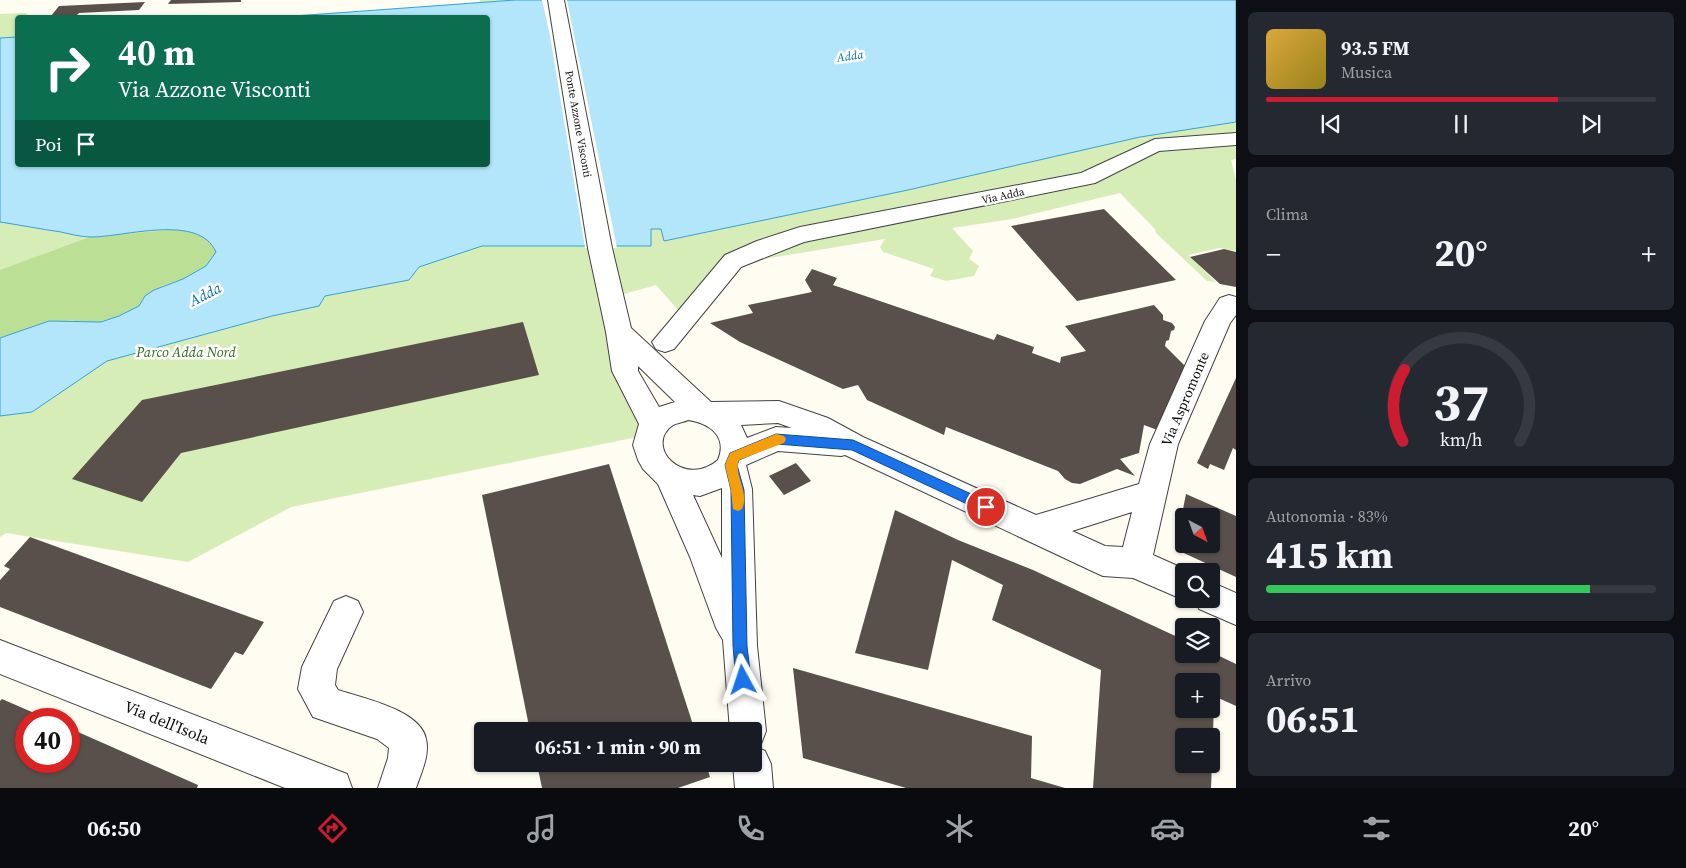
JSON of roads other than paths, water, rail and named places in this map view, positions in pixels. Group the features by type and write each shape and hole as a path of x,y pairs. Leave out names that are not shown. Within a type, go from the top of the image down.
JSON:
{"street":[{"name":"Ponte Azzone Visconti","path":"556,0 600,248 626,371 654,425"},
{"name":"Via Adda","path":"665,342 733,261 765,246 800,235 1087,178 1155,145 1236,139"},
{"name":"Via Aspromonte","path":"1135,563 1164,444 1218,321 1229,304 1236,306"},
{"path":"619,332 707,412 724,423 732,433 736,445 732,461 722,474 711,480 697,483 683,482 670,477 658,469 651,458 647,446 649,435 654,425 663,416 674,411 688,409 707,412 779,412 818,426 853,445 1103,561 1135,563 1175,581"},
{"path":"732,461 776,439 853,445"},
{"path":"732,461 738,490 740,646 747,722"},
{"path":"670,477 706,557 740,646"},
{"path":"1034,530 1152,493"},
{"path":"1220,602 1236,609"},
{"path":"346,612 320,667 316,689 326,704 387,724 408,739 406,758 397,788"},
{"name":"Via dell'Isola","path":"0,657 333,788"},
{"path":"753,772 754,788"}],"water":[{"name":"Adda","path":"515,0 1236,0 1236,122 1140,137 908,190 664,241 661,229 651,229 651,246 482,246 419,267 409,280 325,296 319,306 272,316 107,361 32,412 0,416 0,338 49,321 101,322 119,316 139,306 145,296 154,290 183,279 206,266 216,252 207,240 194,233 178,230 141,231 87,237 0,222 0,38 15,37 15,167 490,167 490,15 309,15"}],"park label":[{"name":"Parco Adda Nord","path":"186,352"}]}
